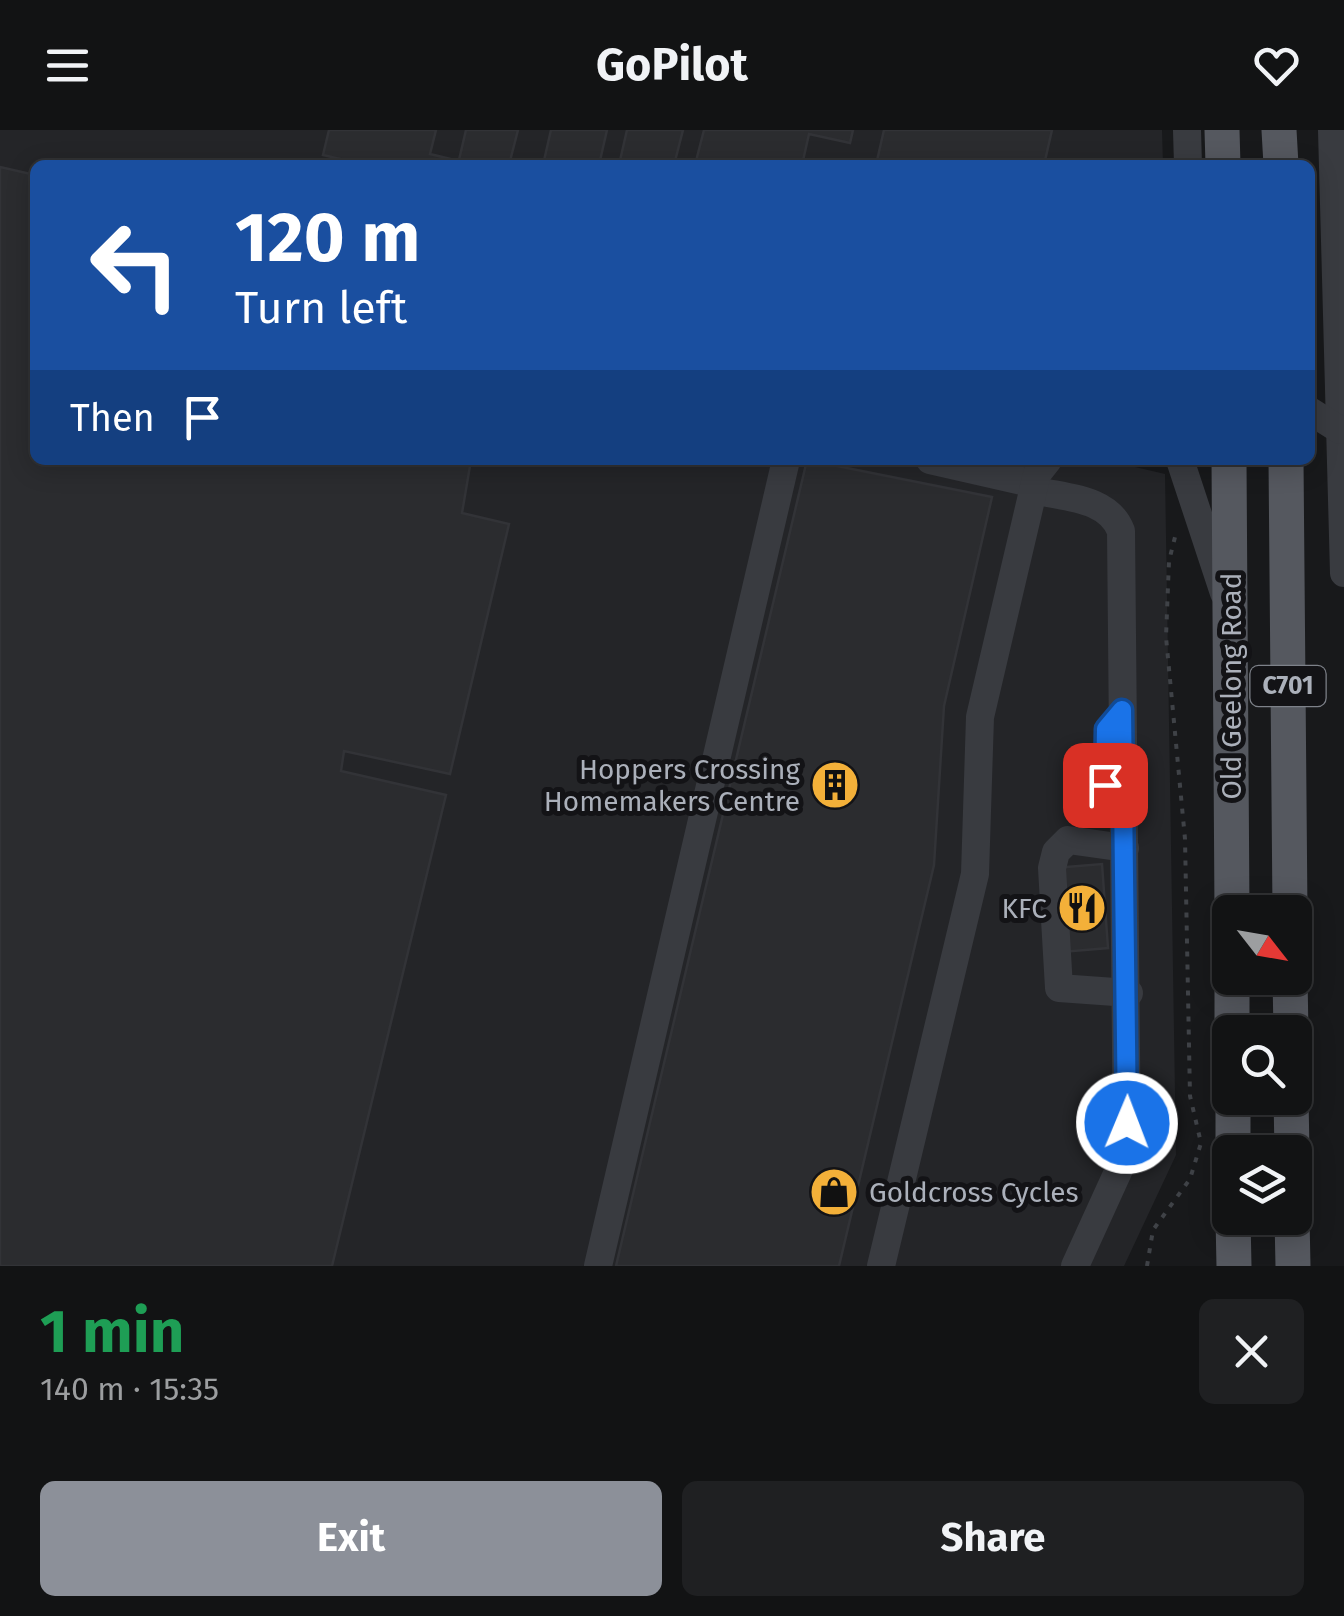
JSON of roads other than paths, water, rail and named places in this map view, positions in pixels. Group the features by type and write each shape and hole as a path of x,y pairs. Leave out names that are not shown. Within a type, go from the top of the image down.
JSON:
{"main road":[{"path":"1222,130 1222,160"},
{"path":"1280,130 1280,160"},
{"name":"Old Geelong Road","path":"1229,465 1232,895"},
{"name":"Old Geelong Road","path":"1286,465 1290,895"},
{"path":"1233,1235 1234,1266"},
{"path":"1292,1235 1293,1266"}],"street":[{"path":"1187,130 1188,160"},
{"path":"1332,130 1340,259 1344,573"},
{"path":"1315,414 1340,430"},
{"path":"598,1266 785,465"},
{"path":"960,465 1038,478 1102,506 1114,514 1121,531 1127,1152 1075,1266"},
{"path":"1182,465 1230,614"},
{"path":"881,1266 975,874 980,717 1038,478"},
{"path":"1104,799 1106,729 1122,710"},
{"path":"1124,848 1068,840 1056,852 1052,868 1058,976 1128,986"}],"place":[{"name":"Hoppers Crossing Homemakers Centre","path":"835,785"},
{"name":"KFC","path":"1082,908"},
{"name":"Goldcross Cycles","path":"834,1192"}]}
